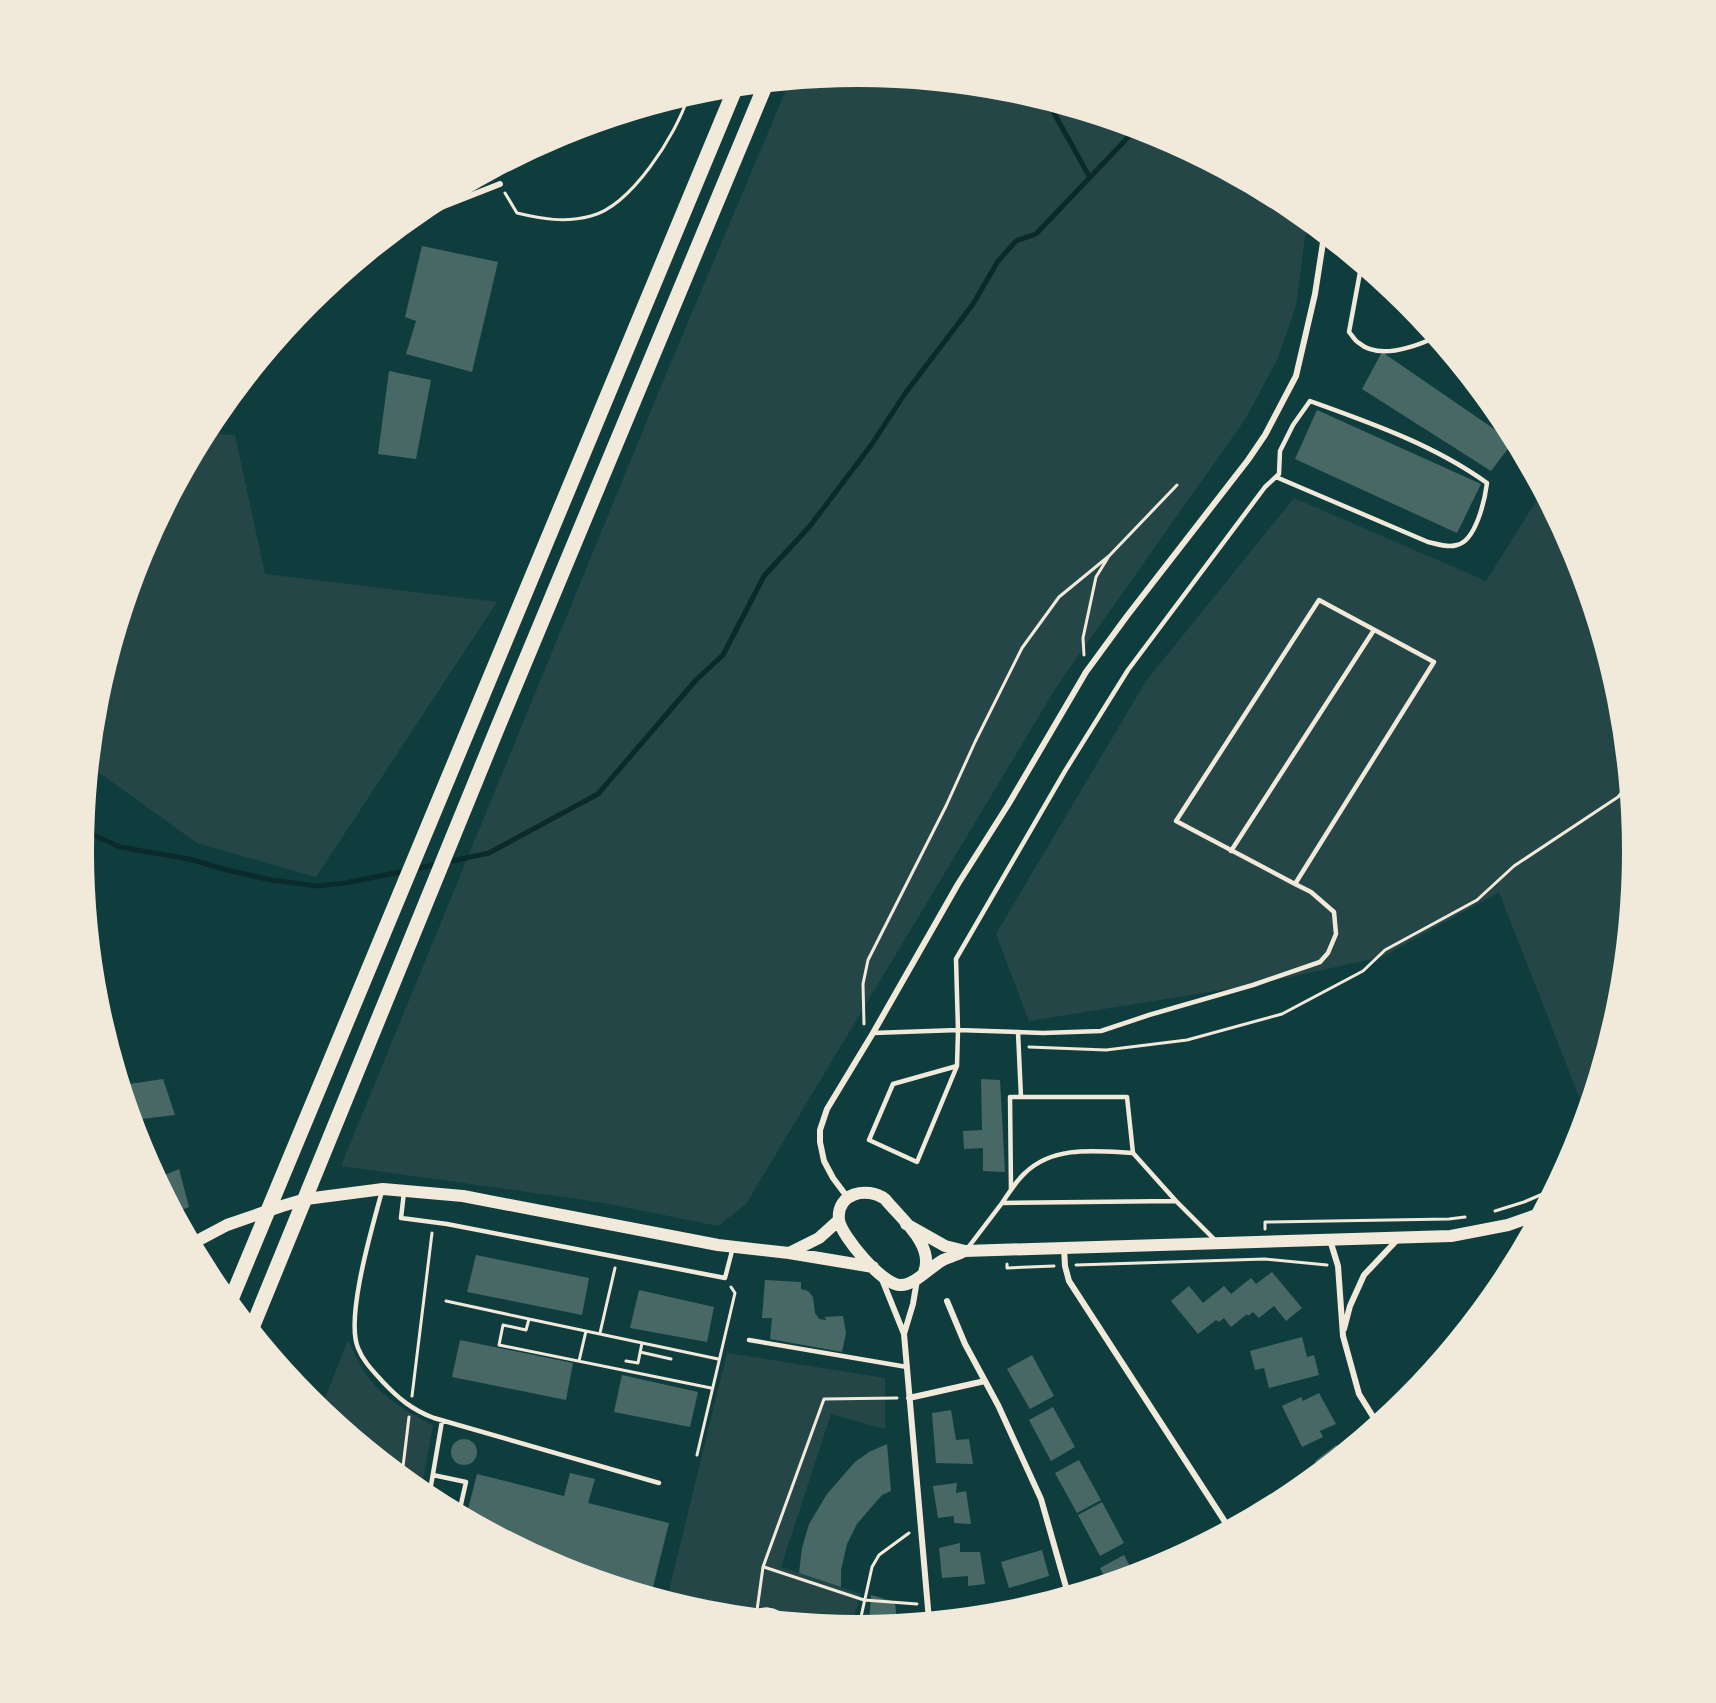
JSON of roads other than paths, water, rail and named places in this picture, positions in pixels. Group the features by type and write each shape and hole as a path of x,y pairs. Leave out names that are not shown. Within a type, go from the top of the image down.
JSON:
{"main road":[{"path":"255,1321 497,729 762,94"},
{"path":"234,1293 731,98"},
{"path":"200,1240 227,1225 306,1199 360,1191 404,1190 464,1196 733,1247 789,1252 877,1272"},
{"path":"920,1276 927,1259 926,1251 906,1224 879,1195 866,1191 848,1198 842,1206 839,1220 842,1230 877,1272 892,1284 901,1286 920,1276 943,1260 965,1251"},
{"path":"906,1224 945,1246 965,1251 1451,1236 1508,1226 1529,1218"},
{"path":"789,1252 819,1238 839,1220"}],"street":[{"path":"460,199 500,184"},
{"path":"848,1198 824,1161 820,1130 827,1109 958,884 1008,805 1086,672 1265,435 1296,376 1315,294 1323,245"},
{"path":"1343,1336 1350,1306 1364,1275 1400,1236"},
{"path":"1330,1240 1338,1266 1343,1336 1359,1394 1373,1416"},
{"path":"1064,1248 1069,1281 1225,1522"},
{"path":"877,1272 904,1334 928,1612"},
{"path":"904,1334 920,1276"},
{"path":"947,1301 965,1344 1041,1499 1066,1587"},
{"path":"909,1398 985,1381"}],"lane":[{"path":"1360,275 1349,332 1358,344 1372,350 1395,351 1428,341"},
{"path":"957,1066 893,1084 869,1140 917,1162 957,1066 956,959 1065,771 1128,670 1265,487 1275,477 1279,474 1280,452 1293,425 1310,401 1371,423 1444,456 1487,483 1484,503 1472,532 1466,540 1458,545 1450,546 1428,542 1275,477"},
{"path":"873,1033 958,1030 1101,1031 1253,985 1320,962 1328,953 1336,934 1334,912 1311,892 1295,884 1231,850 1176,822 1319,600 1434,662 1295,884"},
{"path":"1231,850 1374,630"},
{"path":"1018,1032 1021,1097"},
{"path":"1011,1190 1010,1097 1126,1097 1133,1153 1218,1243"},
{"path":"965,1251 1025,1173 1051,1155 1088,1151 1133,1153"},
{"path":"383,1189 363,1265 355,1319 355,1337 367,1364 395,1396 411,1408 442,1420 659,1483"},
{"path":"404,1190 401,1218 433,1222 726,1278 733,1247"},
{"path":"1002,1203 1176,1201"},
{"path":"749,1340 907,1367"},
{"path":"431,1486 442,1420"},
{"path":"433,1475 466,1482 461,1505"}],"waterway":[{"path":"1054,113 1089,176"},
{"path":"452,861 489,853 598,794 696,680 723,655 764,576 810,526 872,444 904,395 973,304 998,261 1016,241 1036,234 1128,137"},
{"path":"94,835 120,847 189,859 271,880 317,886 400,872"},
{"path":"420,868 433,865"}]}
